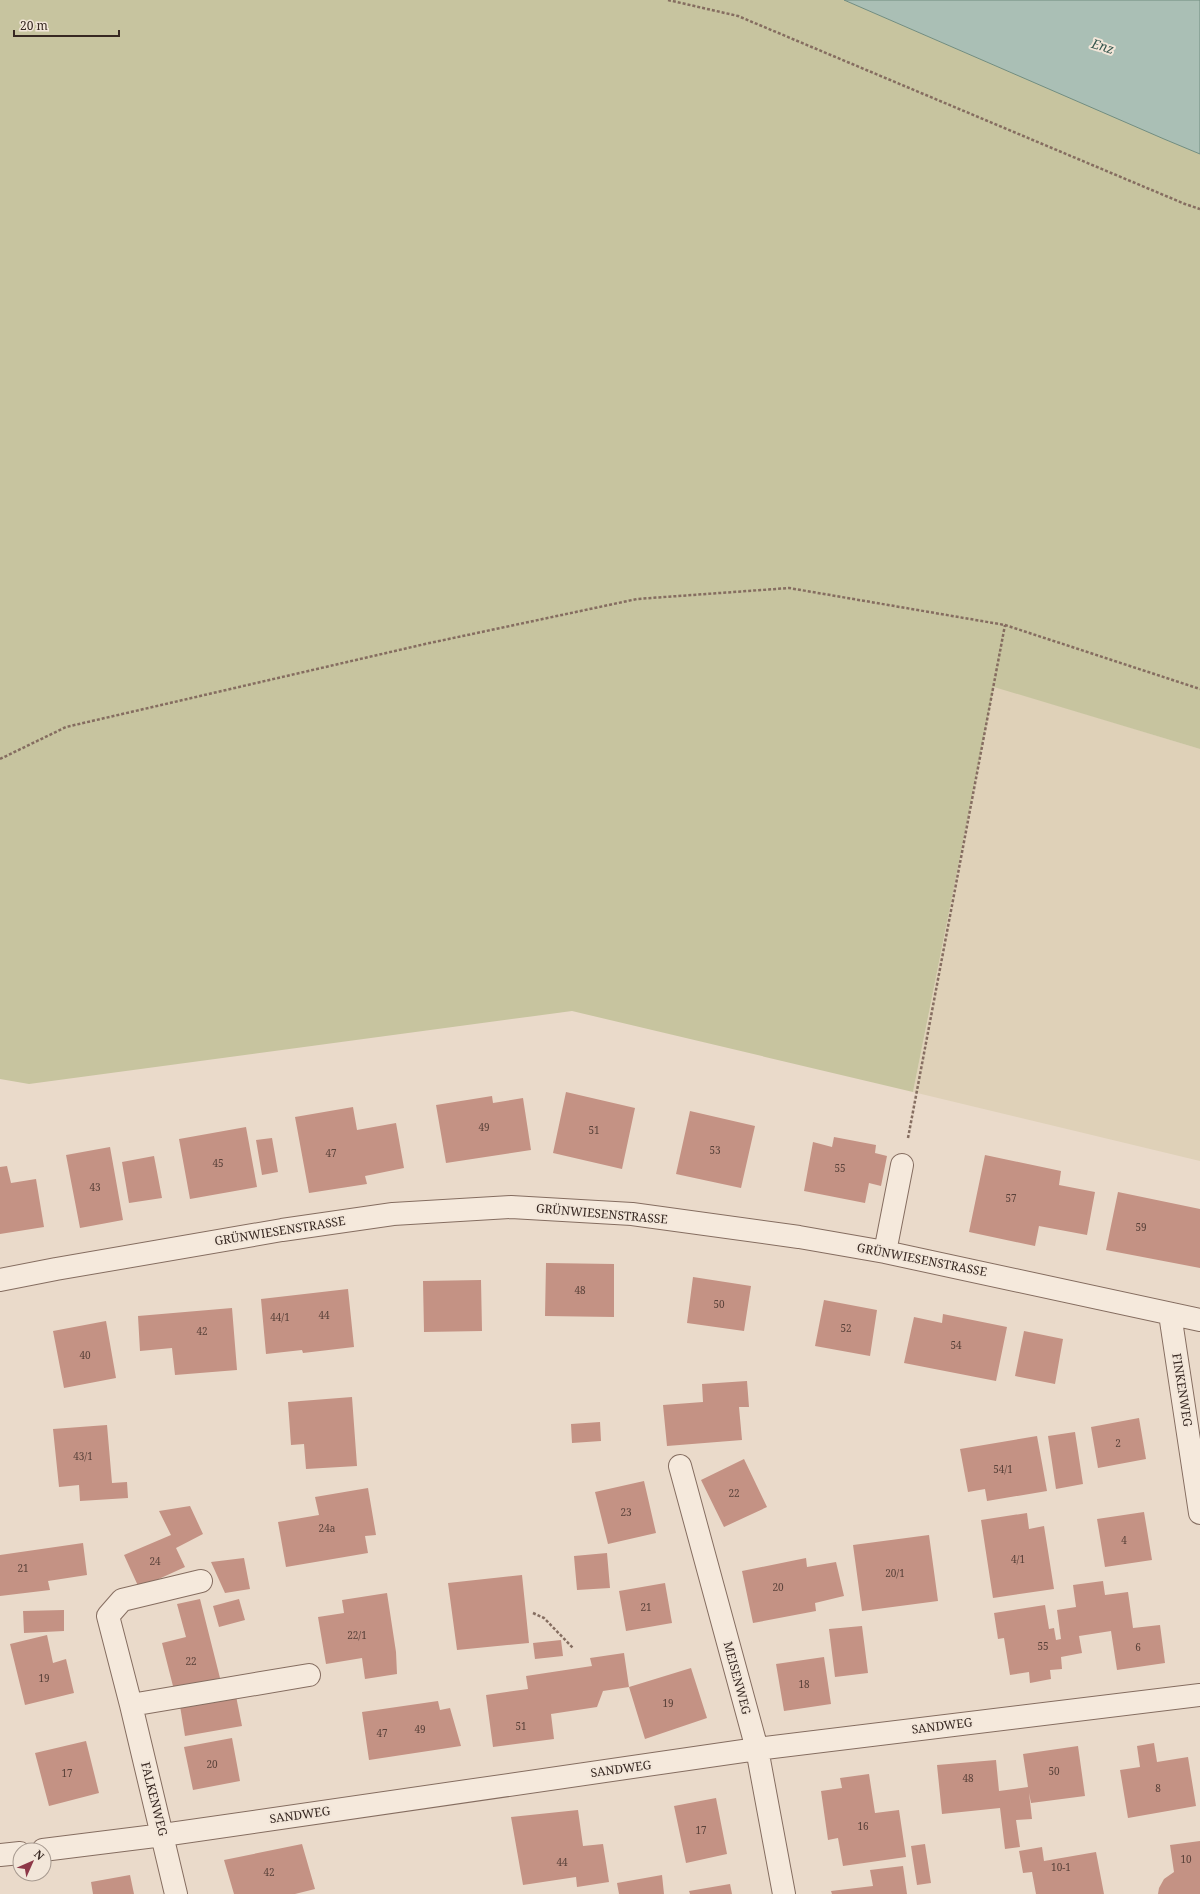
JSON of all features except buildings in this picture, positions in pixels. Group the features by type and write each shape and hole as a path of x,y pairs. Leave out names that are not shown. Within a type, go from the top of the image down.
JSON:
{"street":[{"path":"885,1252 902,1165"},
{"name":"GRÜNWIESENSTRASSE","path":"0,1280 64,1267 282,1230 393,1214 511,1207 632,1214 799,1237 885,1252 1200,1320"},
{"name":"FINKENWEG","path":"1170,1314 1200,1513"},
{"name":"MEISENWEG","path":"680,1466 757,1749 784,1894"},
{"name":"FALKENWEG","path":"176,1894 131,1704 108,1616 122,1600 201,1581"},
{"path":"131,1704 309,1675"},
{"name":"SANDWEG","path":"52,1849 163,1835 757,1749 1200,1695"},
{"path":"0,1855 12,1854"}],"path":[{"path":"668,0 738,16 1184,204 1200,209"},
{"path":"0,759 66,727 425,644 637,599 789,588 1005,625 1200,689"},
{"path":"902,1165 1005,625"},
{"path":"533,1613 544,1618 573,1648"}],"shaded area":[{"path":"0,0 844,0 1200,154 1200,749 994,687 913,1092 572,1011 29,1084 0,1079"},
{"path":"994,686 1200,749 1200,1161 913,1092"}],"water":[{"name":"Enz","path":"844,0 1200,0 1200,154 1164,139"}]}
